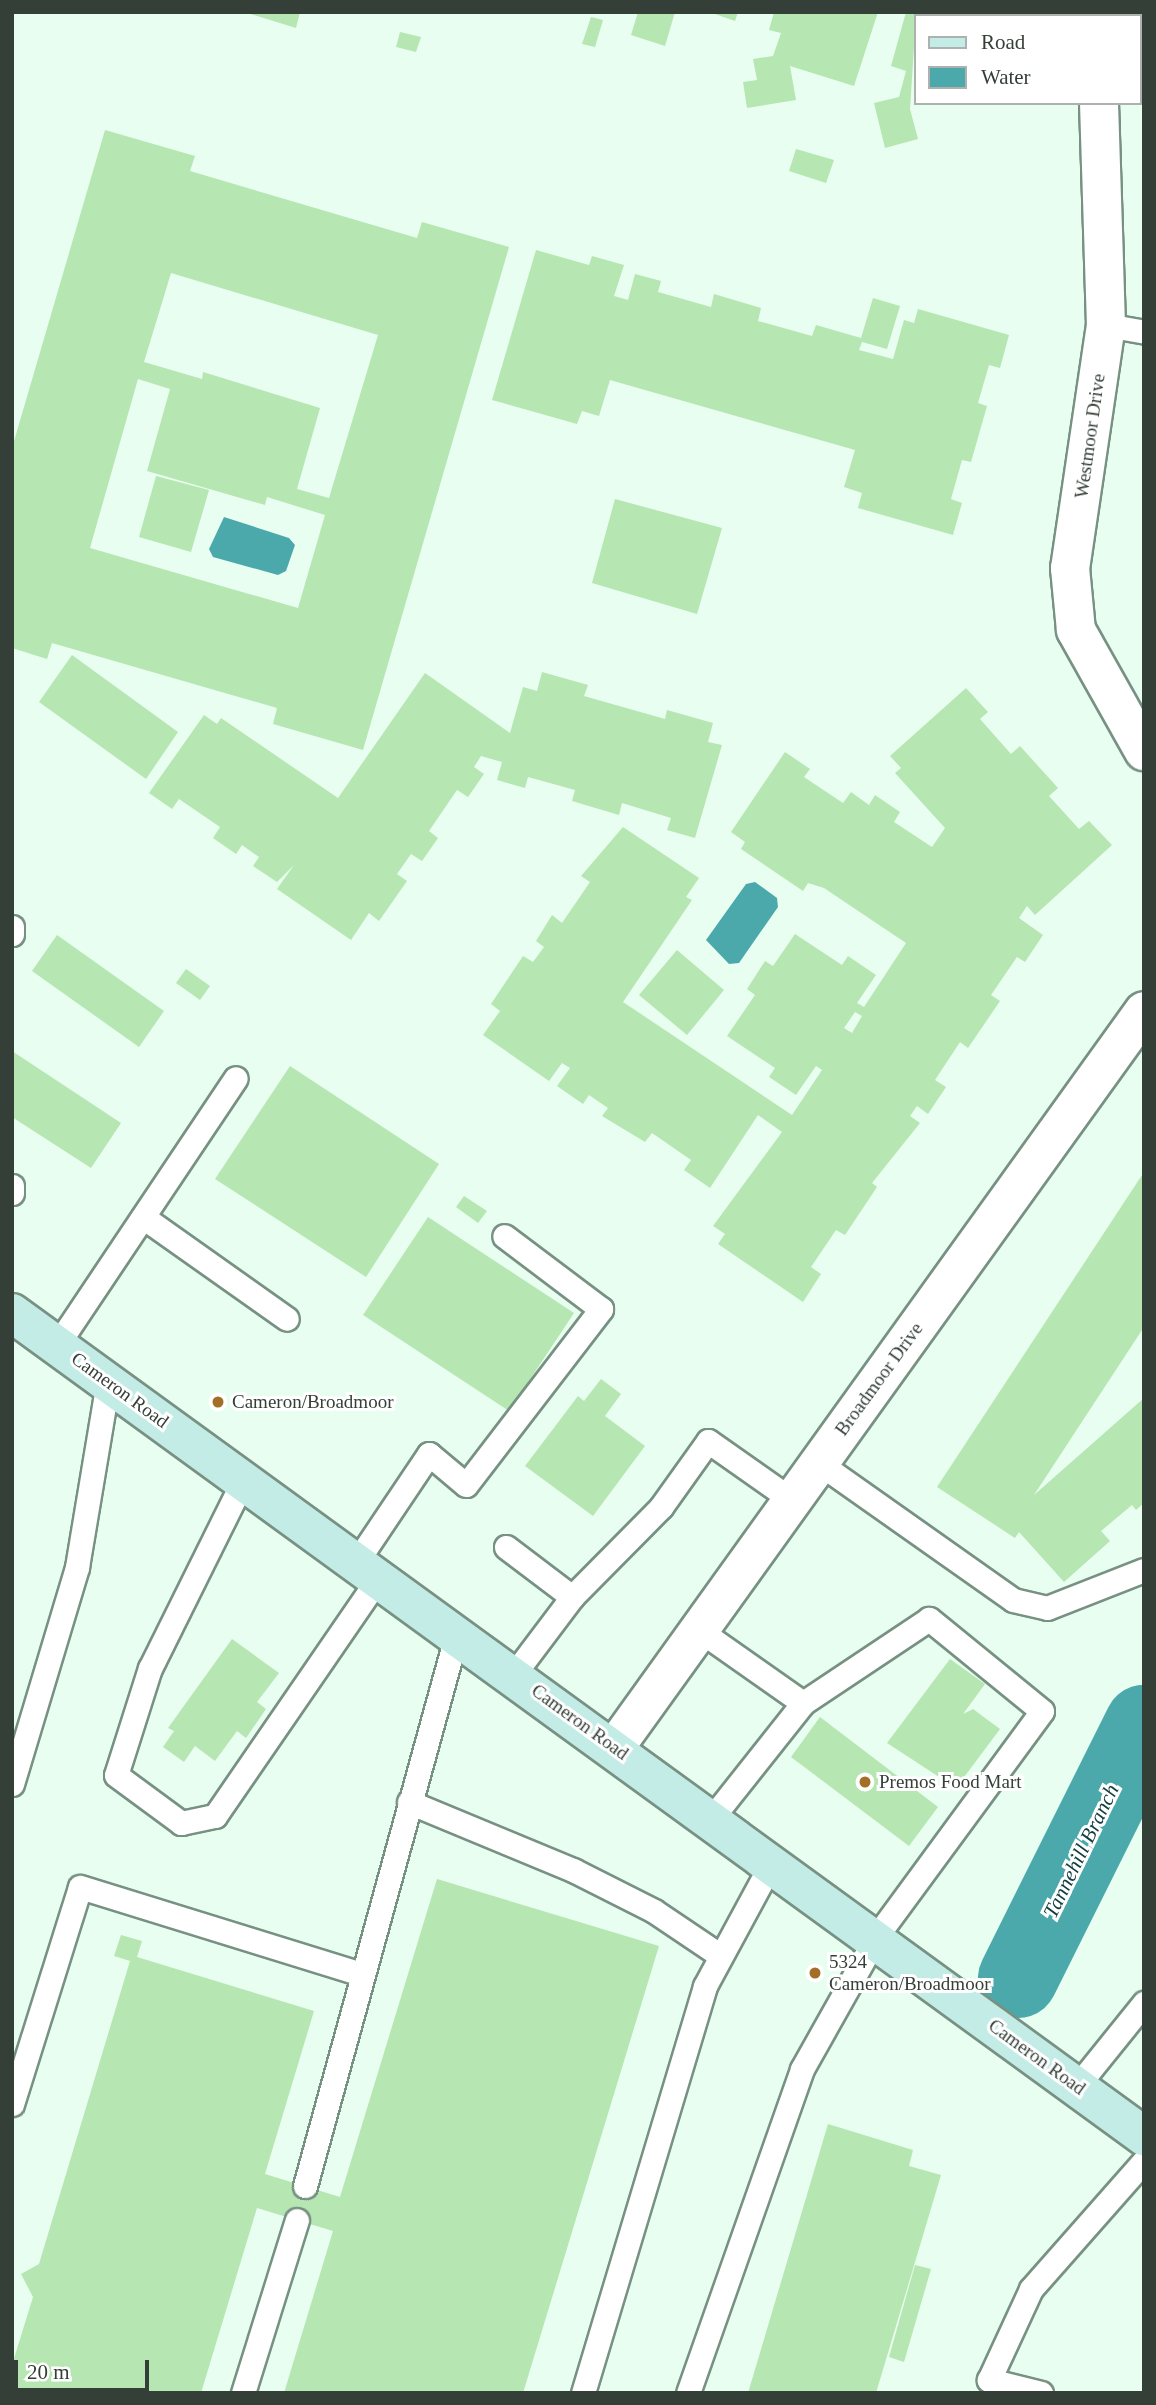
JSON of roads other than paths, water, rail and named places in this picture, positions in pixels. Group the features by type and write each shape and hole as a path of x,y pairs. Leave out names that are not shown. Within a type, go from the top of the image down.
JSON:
{"main road":[{"name":"Cameron Road","path":"12,1313 615,1747 1144,2136"}],"street":[{"name":"Westmoor Drive","path":"1099,105 1106,325 1070,568 1076,630 1140,731"},
{"name":"Broadmoor Drive","path":"615,1747 1144,1011"}],"lane":[{"path":"1106,325 1144,332"},
{"path":"12,927 12,934"},
{"path":"57,1345 236,1078"},
{"path":"12,1186 12,1193"},
{"path":"143,1217 287,1319"},
{"path":"244,1479 150,1668 116,1774 181,1824 215,1816 368,1569 429,1454 466,1485 601,1309 504,1236"},
{"path":"12,1784 77,1567 108,1382"},
{"path":"514,1674 572,1597 661,1507 708,1441 792,1500"},
{"path":"819,1463 1013,1600 1047,1608 1144,1570"},
{"path":"506,1547 572,1597"},
{"path":"688,2393 802,2070 876,1937 1042,1710 929,1619 803,1703 712,1818"},
{"path":"699,1630 803,1703"},
{"path":"305,2186 361,1974 457,1633"},
{"path":"409,1802 573,1870 654,1911 718,1954"},
{"path":"583,2393 718,1954 772,1862"},
{"path":"12,2104 80,1887 361,1974"},
{"path":"1077,2086 1144,2003"},
{"path":"1041,2393 989,2380 1031,2289 1144,2161"},
{"path":"243,2393 297,2220"}],"water":[{"path":"224,517 289,538 295,545 286,571 278,575 213,557 209,549"},
{"path":"755,882 777,898 778,907 739,963 729,964 706,940 746,884"}],"waterway":[{"name":"Tannehill Branch","path":"1018,1978 1144,1725"}],"place":[{"name":"Cameron/Broadmoor","path":"218,1402"},
{"name":"Premos Food Mart","path":"865,1782"},
{"name":"5324 Cameron/Broadmoor","path":"815,1973"}]}
